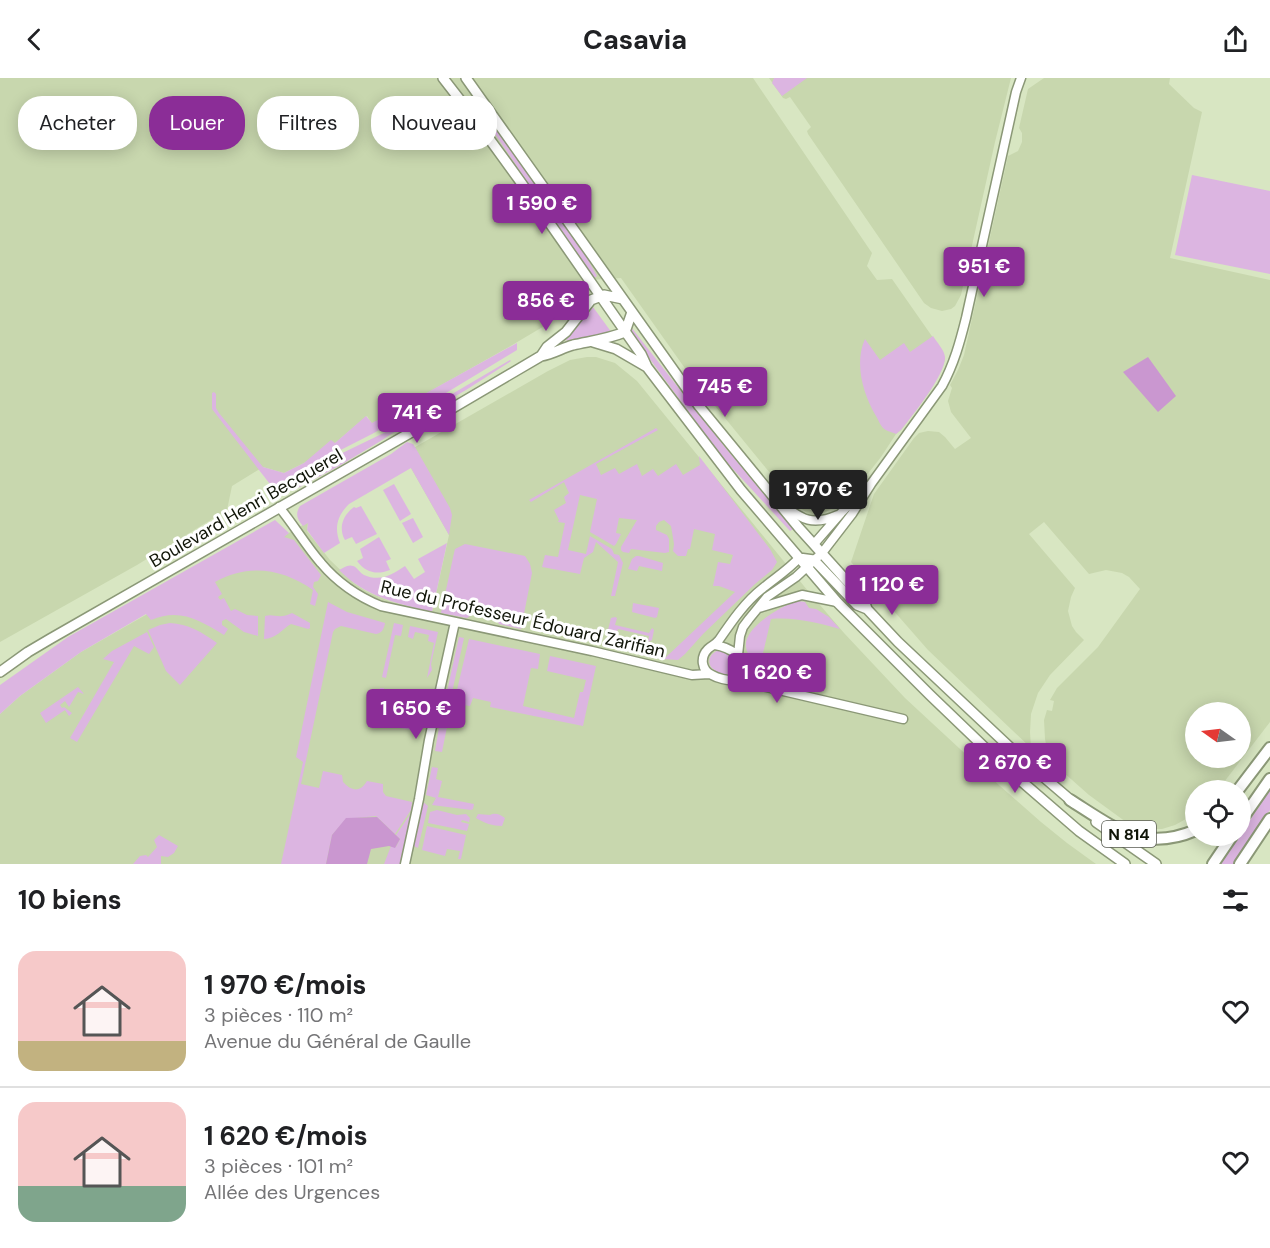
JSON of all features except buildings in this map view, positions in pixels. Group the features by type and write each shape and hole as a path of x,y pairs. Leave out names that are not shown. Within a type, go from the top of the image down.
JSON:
{"highway":[{"path":"1246,780 1270,748"},
{"path":"1251,806 1270,779"},
{"name":"N 814","path":"1070,800 1136,837 1153,840 1185,835"},
{"path":"1240,864 1270,819"},
{"path":"1213,864 1225,846"}],"main road":[{"path":"443,78 542,211 641,354 647,368 741,490 799,558 810,564 857,605 867,609"},
{"path":"466,78 699,406 814,544 864,600 867,609 898,642 1018,755 1092,819 1155,864"},
{"path":"541,356 547,347 566,332 591,300 609,295 623,299"},
{"path":"541,356 571,345 613,337 625,332 632,312"},
{"path":"591,341 616,349 647,368"},
{"name":"Boulevard Henri Becquerel","path":"0,672 43,644 541,356"},
{"path":"799,558 814,544"},
{"path":"810,564 837,602 1005,767 1078,831 1125,864"}],"street":[{"path":"738,655 743,627 767,597 796,577 822,553 942,386 957,354 1021,78"},
{"path":"814,544 871,484"},
{"path":"775,498 797,515 809,520 820,521 841,513"},
{"name":"Rue du Professeur Édouard Zarifian","path":"279,507 321,564 365,599 381,606 692,675 709,674"},
{"path":"715,645 723,646 738,655 743,668 738,678 723,679 709,674 703,668 702,663 706,651 715,645 747,602 789,569 799,558"},
{"path":"759,608 802,595 837,602"},
{"path":"405,864 455,622"},
{"path":"766,687 903,719"}],"shaded area":[{"path":"0,78 753,78 872,253 867,266 877,280 892,279 943,352 945,359 943,366 930,391 851,495 822,514 808,514 788,495 689,374 621,278 573,281 569,301 551,322 372,424 367,416 335,443 304,463 284,473 263,467 232,486 227,510 137,565 0,642"},
{"path":"769,78 1011,78 961,295 955,306 942,311 924,303 808,134 807,131 811,127 790,97 783,98"},
{"path":"774,78 807,78 782,96 772,83"},
{"path":"1044,78 1170,78 1169,84 1194,108 1202,112 1170,258 1270,280 1270,722 1251,747 1251,702 1185,702 1185,768 1235,768 1226,780 1185,780 1185,820 1162,829 1150,829 1126,822 1089,795 1054,764 1045,739 1044,720 1047,710 1052,711 1054,701 1050,700 1057,688 1098,647 1140,589 1129,577 1106,570 1089,574 1044,522 1029,534 1075,588 1068,611 1072,626 1084,640 1050,675 1038,693 1031,714 1031,748 928,650 851,562 874,494 914,438 919,433 939,432 955,449 971,438 951,412 948,401 952,388 950,385 964,355 1008,156 1018,151 1022,142 1022,133 1019,128 1028,89"},
{"path":"497,129 580,246 597,276 593,279 497,137"},
{"path":"1192,175 1270,191 1270,274 1175,255"},
{"path":"593,307 612,333 566,340"},
{"path":"631,327 724,446 793,529 790,531 721,456 630,332"},
{"path":"933,336 945,357 940,374 928,395 901,430 896,434 886,430 871,407 864,388 860,358 865,339 880,360 904,343 910,352"},
{"path":"517,343 517,350 446,393 321,460 277,490 273,488 212,409 212,393 214,392 219,413 263,467 284,473 304,463 331,440 335,443 366,416 372,423"},
{"path":"596,357 615,363 637,381 808,591 905,698 1041,822 1096,864 0,864 0,714 20,696 81,652 308,522 307,531 330,560 354,583 389,601 432,612 449,535 403,454 548,371 570,360"},
{"path":"1148,357 1176,396 1158,412 1123,372"},
{"path":"510,360 466,390 339,466 292,491 290,486 330,459 394,428"},
{"path":"656,428 658,430 596,464 601,475 615,468 619,474 637,464 642,476 653,469 658,476 676,464 683,475 700,465 699,456 770,549 777,562 772,570 678,660 664,659 735,592 713,586 718,562 730,564 733,555 712,550 715,534 694,529 690,549 686,556 678,556 673,551 671,526 664,520 659,522 656,530 667,535 669,552 631,549 629,553 623,552 621,547 637,520 619,518 616,533 621,534 614,546 590,532 597,499 580,495 568,550 586,554 590,536 612,549 614,554 619,555 623,563 615,596 611,596 618,562 596,542 593,552 584,558 580,574 542,567 545,555 558,557 565,523 558,522 554,510 566,503 564,497 569,493 564,482 531,502 529,500"},
{"path":"407,442 415,447 450,508 452,515 449,535 411,468 349,504 338,522 337,532 340,543 324,553 307,530 308,523 303,526 298,519 300,506 391,454"},
{"path":"394,484 411,514 400,521 383,490"},
{"path":"361,506 377,534 356,544 352,537 345,540 342,526 350,510"},
{"path":"413,518 423,537 413,543 402,523"},
{"path":"275,520 289,533 284,537 294,540 321,575 318,581 314,582 313,587 318,594 315,606 310,604 313,590 290,577 265,571 240,572 228,576 215,582 222,594 218,597 220,600 224,598 231,611 235,609 247,615 258,616 258,636 244,632 226,619 222,621 222,625 228,629 224,635 189,617 171,615 151,620 146,614 81,652 20,696 0,714 0,685 68,637"},
{"path":"379,537 391,559 386,561 390,570 376,573 364,568 357,561 363,558 360,549"},
{"path":"447,543 432,612 382,598 360,587 339,570 351,566 364,575 381,578 405,566 414,579 425,572 418,559"},
{"path":"465,544 525,556 532,573 521,629 499,624 500,611 472,605 470,616 467,618 441,613 455,549"},
{"path":"636,556 663,563 662,571 639,566 637,571 628,569 632,559"},
{"path":"798,601 805,602 809,608 816,609 829,617 840,629 798,620 771,619 760,666 751,658 746,647 751,632 774,612"},
{"path":"328,602 347,612 385,623 380,633 376,634 341,626 333,632 301,784 319,788 323,771 342,775 343,782 352,789 358,789 367,781 383,784 383,792 386,796 412,802 411,810 395,834 376,816 346,819 332,835 326,864 281,864 303,762 296,757"},
{"path":"633,603 659,608 657,617 632,612"},
{"path":"292,613 310,623 310,628 291,624 275,636 264,639 265,616 284,616"},
{"path":"611,618 617,618 615,625 649,633 652,628 654,630 652,640 648,642 649,636 618,629 616,635 607,634"},
{"path":"170,623 195,629 217,643 180,685 166,671 148,630"},
{"path":"394,623 403,625 401,636 395,635 386,678 382,677"},
{"path":"410,626 438,632 431,664 432,670 427,678 434,643 428,641 429,635 415,632 413,639 408,637"},
{"path":"147,632 154,647 149,654 134,646 77,742 70,738 114,662 103,659 112,651"},
{"path":"459,637 464,638 451,697 446,696"},
{"path":"469,639 540,654 538,669 531,668 523,706 574,718 580,692 583,692 586,680 547,671 550,656 596,666 583,726 490,707 491,702 473,698 470,706 457,704 459,695 456,694"},
{"path":"719,650 726,650 733,657 738,665 738,672 724,674 711,667 710,657"},
{"path":"78,687 84,694 78,692 69,707 65,701 60,705 72,713 69,716 65,710 46,723 40,713"},
{"path":"380,688 384,688 381,706 419,714 415,731 372,722 377,717 379,708 376,707"},
{"path":"441,716 449,717 442,752 435,751"},
{"path":"432,767 438,768 436,779 442,781 438,797 474,804 473,809 432,805 436,798 426,795"},
{"path":"1270,790 1270,810 1251,838 1251,819"},
{"path":"422,801 428,806 418,848 412,845"},
{"path":"437,810 457,815 466,814 470,818 469,822 462,820 461,822 469,824 467,831 428,823 430,812"},
{"path":"411,813 401,864 384,864 391,846 396,847 400,839 396,835"},
{"path":"478,814 496,814 505,818 502,826 495,825 476,818"},
{"path":"377,817 400,839 395,848 389,846 371,849 367,864 326,864 332,835 346,818"},
{"path":"427,826 466,835 461,859 458,859 460,851 447,849 445,856 422,850"},
{"path":"159,835 178,846 174,853 168,857 161,856 161,864 133,864 140,856 148,857 157,847 154,840"},
{"path":"1233,846 1246,846 1234,864 1221,864"}]}
